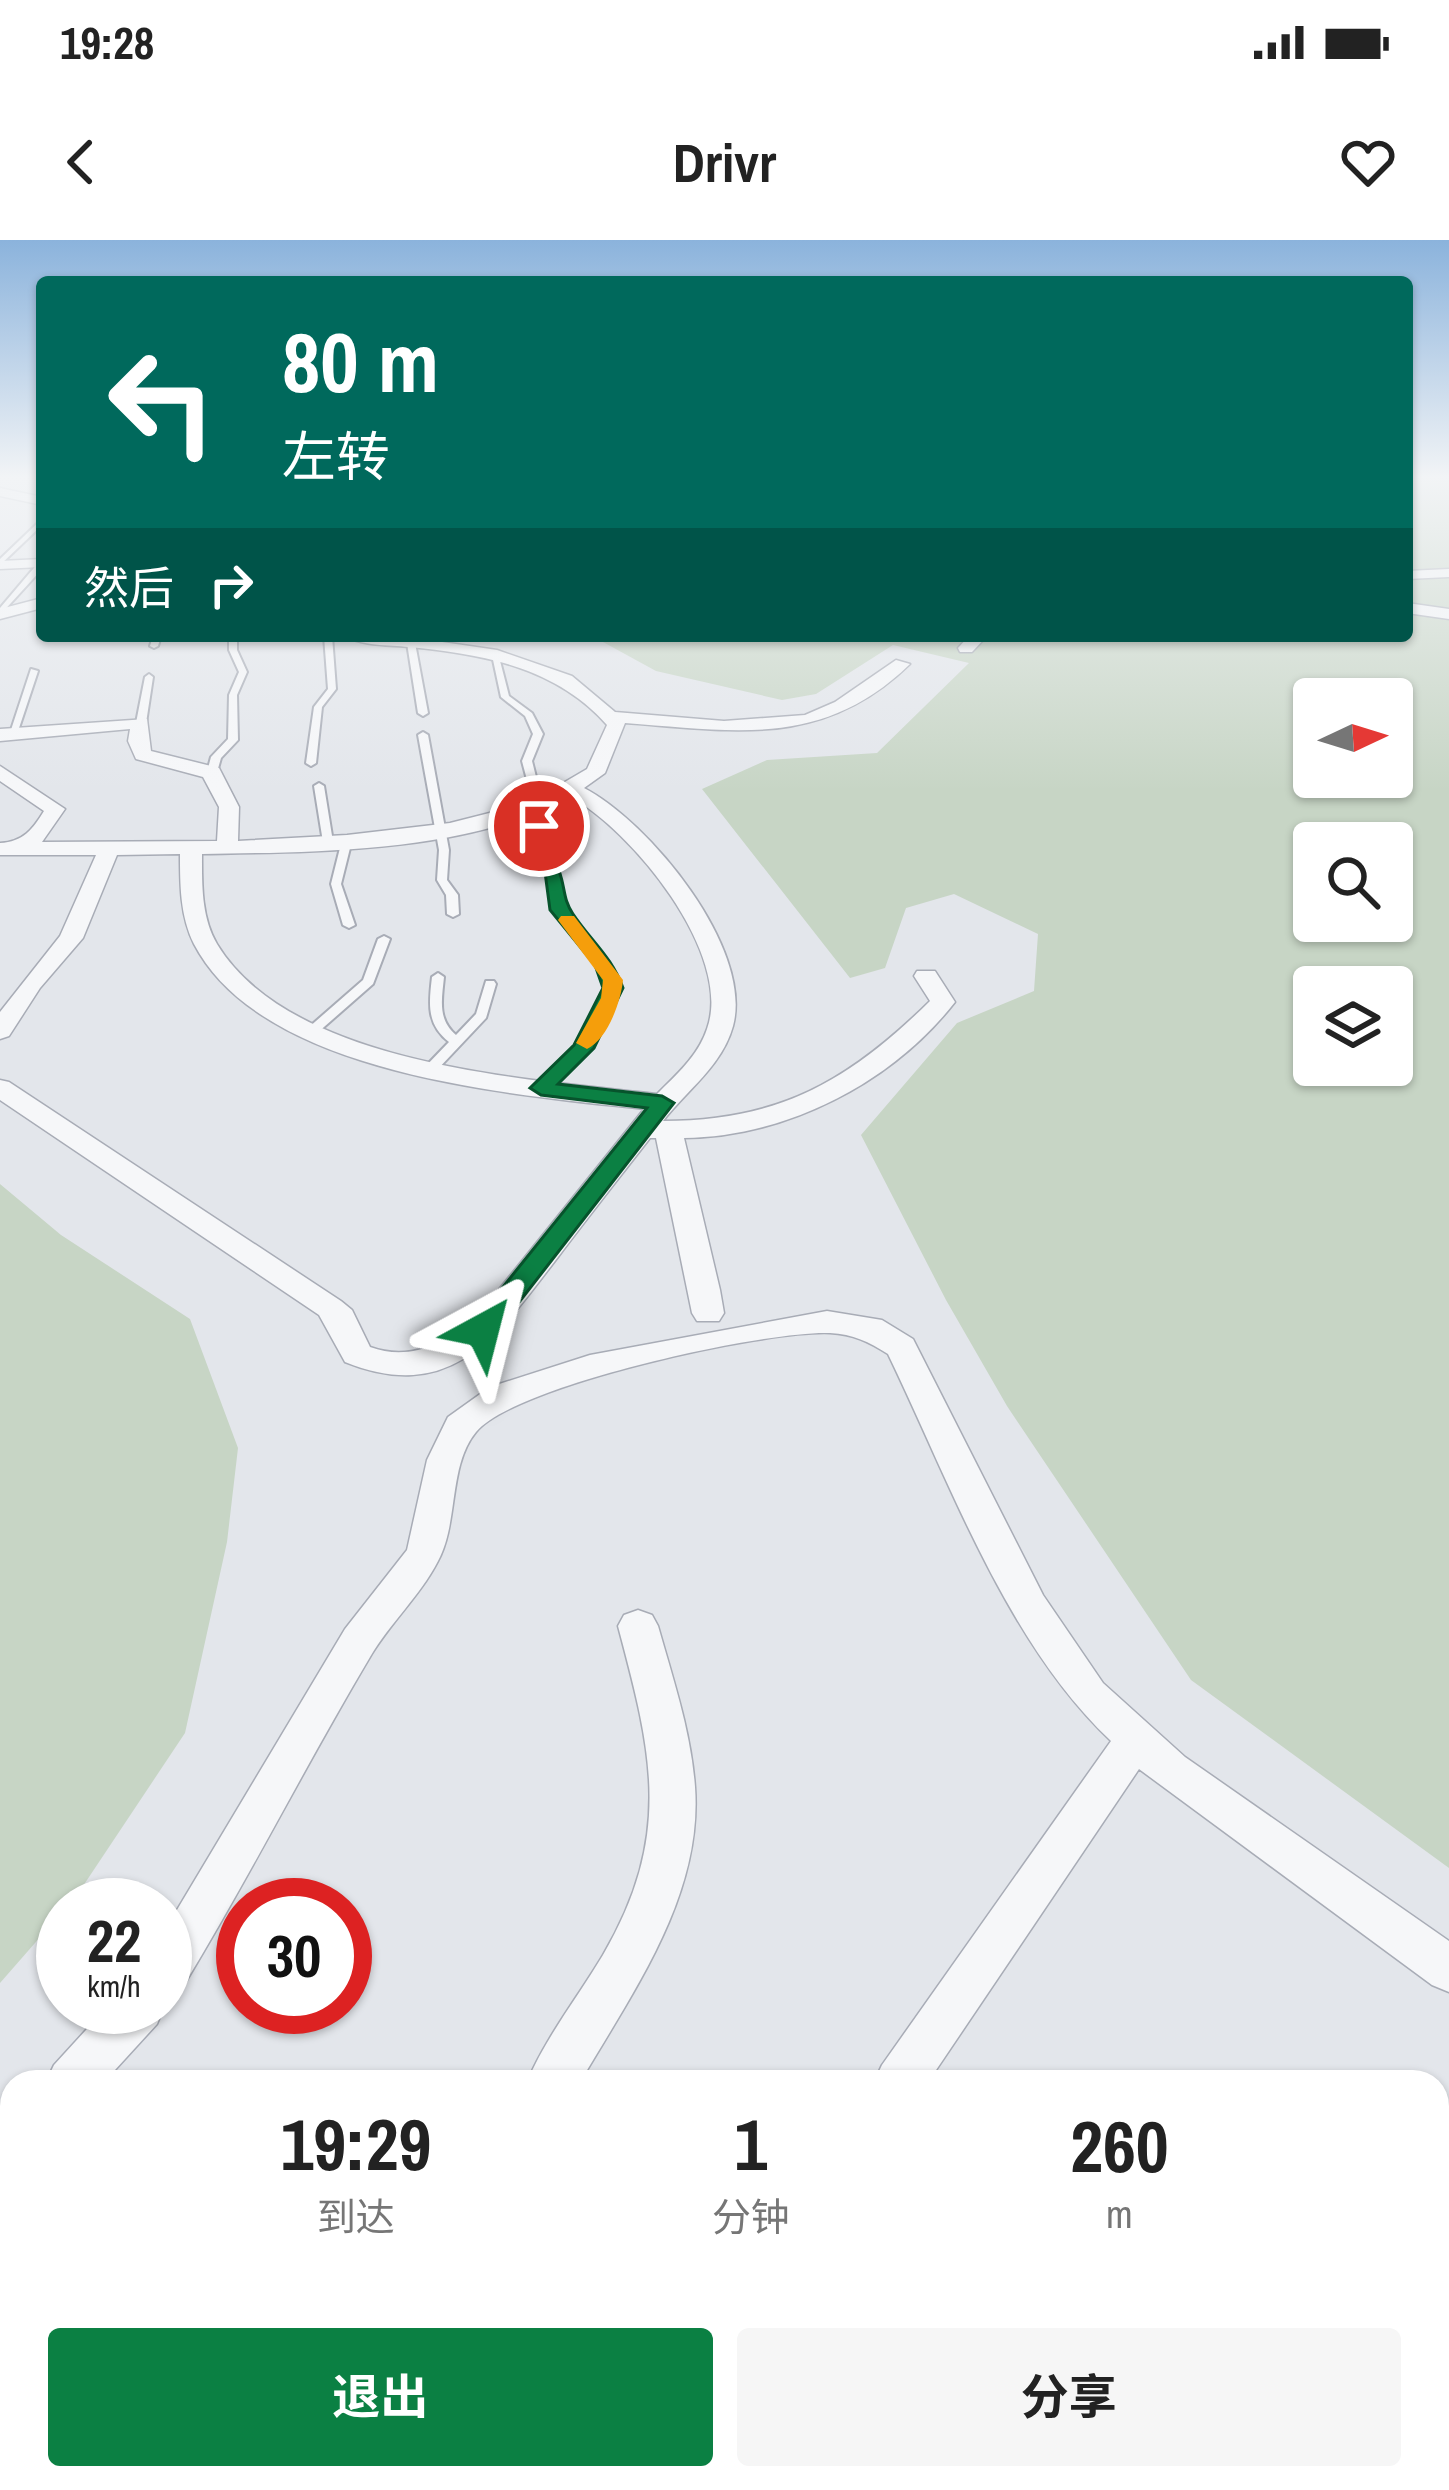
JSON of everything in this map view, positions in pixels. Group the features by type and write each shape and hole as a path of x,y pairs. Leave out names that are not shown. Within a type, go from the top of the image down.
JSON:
{"street":[{"path":"0,613 36,604"},
{"path":"1413,609 1449,614"},
{"path":"6,851 227,848 441,830 554,798 612,753 617,736 611,717 578,685 495,657 403,642"},
{"path":"611,717 751,725 804,720 833,710 902,664"},
{"path":"6,734 141,723 137,741 143,755 212,772 214,786 228,798 231,809 227,848"},
{"path":"6,851 39,835 55,809 17,769 37,732"},
{"path":"0,1088 330,1308 341,1318 357,1354 394,1365 439,1357 483,1330 657,1121 712,1048 724,1004 721,970 690,909 646,849 607,808 554,798"},
{"path":"0,1031 30,984 71,938 109,848"},
{"path":"191,849 192,905 209,951 249,995 312,1031 357,1049 541,1088 657,1121 738,1126 795,1106 866,1068 917,1030 943,1002 926,976"},
{"path":"657,1121 704,1275 708,1313"},
{"path":"192,1926 362,1637 423,1555 435,1519 446,1451 479,1407 550,1376 804,1325 850,1323 889,1336 914,1365 1029,1606 1089,1695 1170,1769 1449,1969"},
{"path":"559,2070 655,1900 669,1853 675,1814 672,1770 638,1626"},
{"path":"907,2070 1136,1739"},
{"path":"88,2070 118,2034"}],"lane":[{"path":"0,613 27,581"},
{"path":"212,772 216,758 233,740 233,695 243,673 233,642"},
{"path":"311,763 318,707 332,688 328,642"},
{"path":"411,643 423,713"},
{"path":"495,657 505,697 529,715 538,734 527,761 535,790 554,798 538,851 554,872 560,910 604,963 613,988 583,1048 541,1088"},
{"path":"6,734 34,671"},
{"path":"141,723 149,676"},
{"path":"423,735 441,830 442,880 452,895 453,914"},
{"path":"319,786 337,841 336,884 349,925"},
{"path":"312,1031 369,981 384,939"},
{"path":"438,977 435,1018 444,1034 457,1041"},
{"path":"431,1068 482,1015 490,984"}],"green space":[{"path":"1413,581 1449,581 1449,1868 1191,1680 1007,1406 861,1135 957,1023 1034,991 1038,934 954,894 906,908 885,968 850,978 702,789 767,760 877,753 969,663 893,645 816,694 782,700 656,671 603,642 1413,642"},
{"path":"0,1184 61,1235 190,1319 238,1448 227,1542 185,1733 88,1878 36,1878 36,1942 0,1983"}],"slow traffic":[{"path":"567,920 613,980 611,998 587,1043"}],"route":[{"path":"483,1330 662,1103 541,1088 592,1036 611,998 613,980 560,910 554,872 538,851 539,826"}]}
